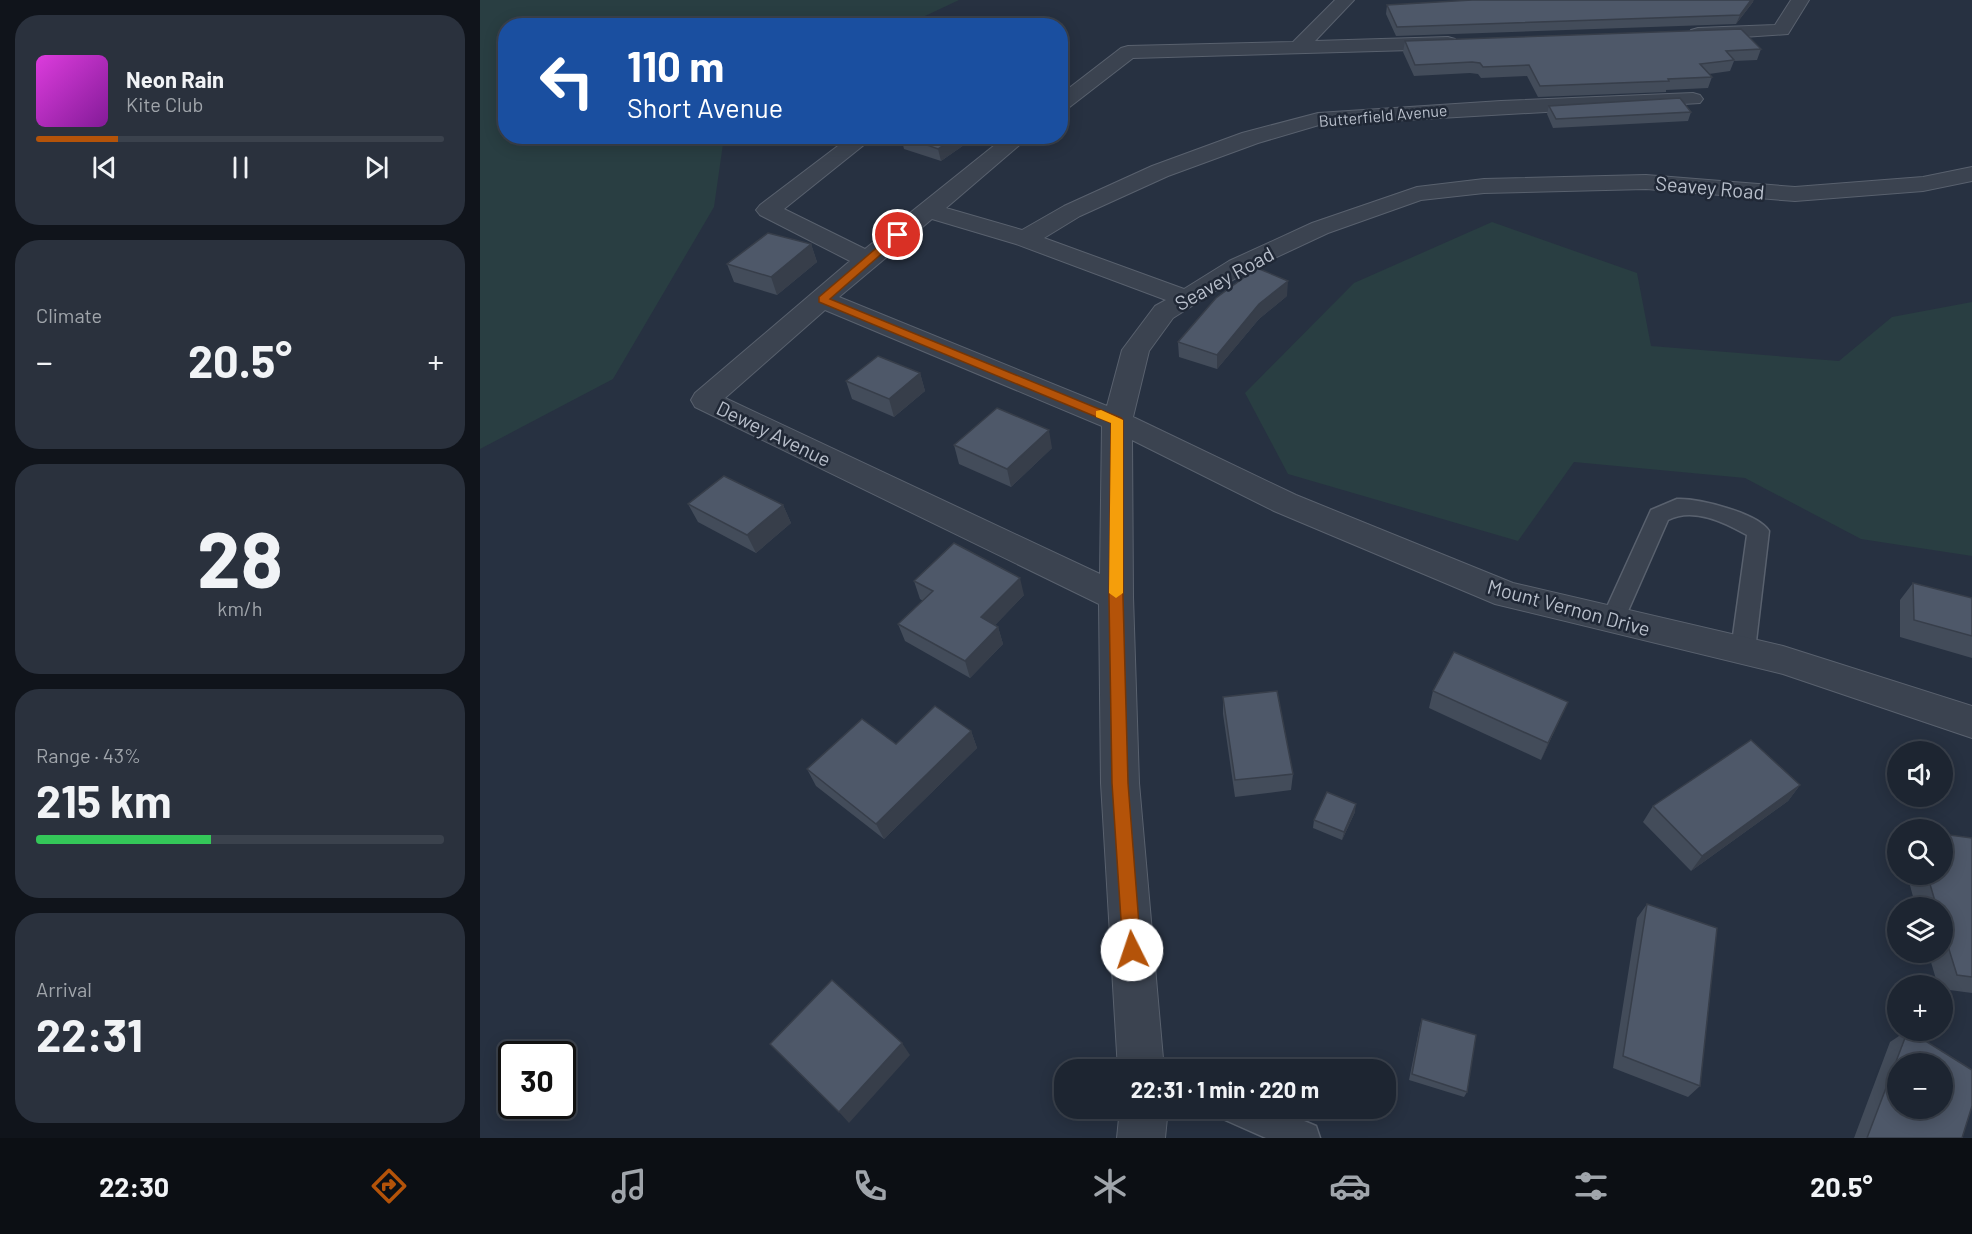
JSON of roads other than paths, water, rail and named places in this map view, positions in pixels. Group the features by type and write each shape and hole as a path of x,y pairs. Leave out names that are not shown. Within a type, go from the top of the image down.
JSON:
{"street":[{"path":"1297,48 1345,0"},
{"path":"1685,34 1781,30 1800,0"},
{"path":"1068,99 1128,52 1472,42"},
{"name":"Butterfield Avenue","path":"1025,239 1072,211 1160,171 1250,138 1318,119 1513,106 1693,99"},
{"path":"855,144 768,210 867,260"},
{"name":"Dewey Avenue","path":"1010,144 867,260 705,400 1116,597"},
{"name":"Seavey Road","path":"1140,1059 1120,783 1116,597 1117,420 1136,350 1164,312 1238,266 1320,228 1417,194 1484,186 1646,182 1795,194 1923,184 1972,174"},
{"path":"928,210 1025,239 1185,298"},
{"name":"Mount Vernon Drive","path":"822,300 1117,420 1285,503 1507,595 1783,660 1972,722"},
{"path":"1141,1138 1143,1119"}],"lane":[{"path":"1613,620 1659,515 1678,507 1694,508 1746,524 1758,531 1743,651"},
{"path":"1260,1119 1304,1138"}]}
